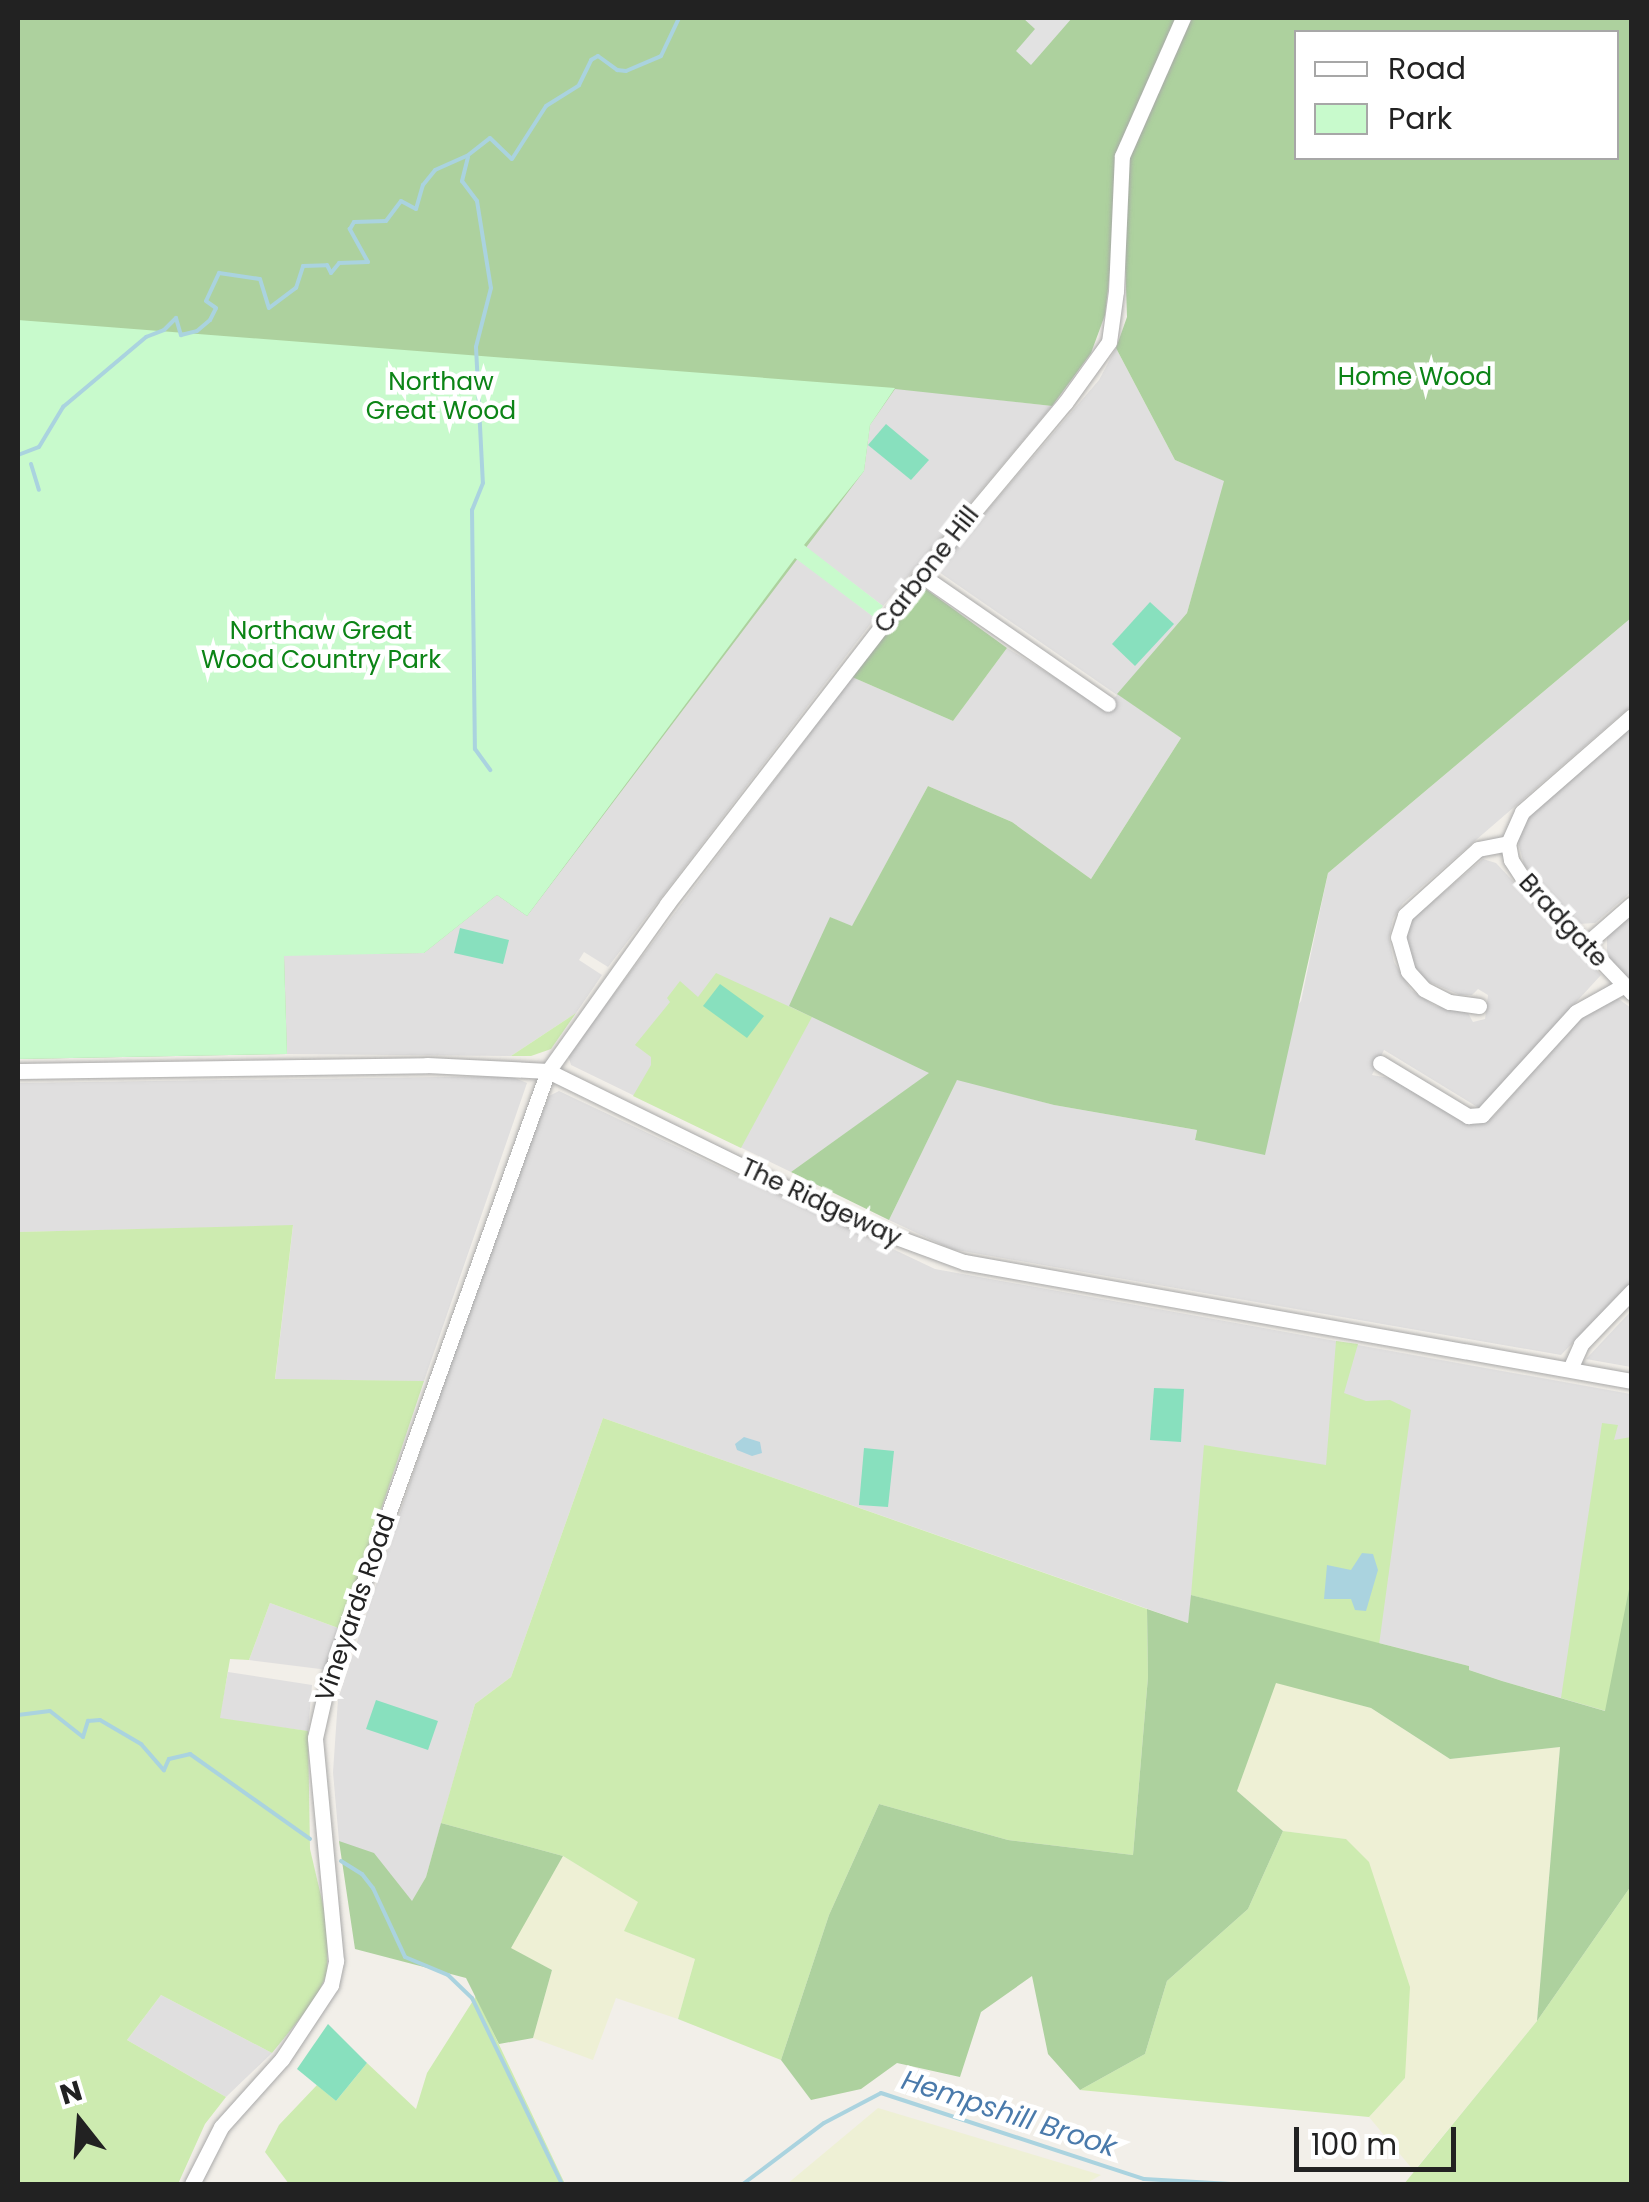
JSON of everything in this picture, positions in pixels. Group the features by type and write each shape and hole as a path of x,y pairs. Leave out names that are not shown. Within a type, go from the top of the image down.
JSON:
{"street":[{"name":"Carbone Hill","path":"548,1071 630,954 920,575 1064,403 1108,342 1116,291 1122,156 1183,18"},
{"path":"920,575 1108,704"},
{"name":"Bradgate","path":"1627,989 1515,868 1508,843 1522,812 1632,716"},
{"path":"1478,1006 1449,1002 1424,989 1408,971 1398,936 1404,915 1478,849 1508,843"},
{"path":"1584,945 1632,904"},
{"path":"1380,1063 1468,1116 1482,1115 1576,1012 1627,989"},
{"name":"The Ridgeway","path":"18,1072 426,1065 548,1071 861,1224 964,1262 1632,1381"},
{"name":"Vineyards Road","path":"192,2184 221,2127 282,2060 331,1986 336,1961 314,1738 328,1681 548,1071"},
{"path":"1570,1369 1582,1344 1632,1291"}],"shaded area":[{"path":"1023,18 1072,18 1031,65 1016,51 1035,29"},
{"path":"1116,348 1175,460 1225,481 1187,613 1118,694 1181,738 1091,879 1012,822 928,786 852,927 830,917 930,1073 791,1172 571,1065 568,1055 852,677 953,721 1007,648 1105,708 1117,695 936,570 1099,380"},
{"path":"895,388 1052,406 883,606 804,546 864,471 870,425"},
{"path":"796,557 875,618 608,967 584,952 579,960 602,975 576,1013 511,1056 287,1054 284,955 424,953 497,895 527,915"},
{"path":"1631,618 1631,706 1403,903 1393,919 1389,938 1394,962 1411,990 1435,1006 1468,1013 1473,1022 1485,1019 1488,995 1478,989 1472,995 1460,995 1427,981 1415,968 1406,939 1413,918 1483,859 1496,863 1601,975 1479,1108 1384,1050 1372,1075 1395,1079 1465,1122 1482,1123 1494,1116 1581,1016 1616,997 1631,1008 1631,1282 1561,1355 951,1249 889,1220 957,1079 1054,1105 1197,1130 1195,1139 1301,1001 1328,873"},
{"path":"1631,728 1631,892 1595,923 1578,924 1524,865 1517,837 1529,817"},
{"path":"1631,915 1631,981 1607,955 1607,936"},
{"path":"510,1076 527,1083 424,1381 275,1380 293,1226 18,1232 18,1083"},
{"path":"559,1091 935,1269 1631,1394 1631,1579 1606,1711 1502,1681 1469,1670 1469,1666 1192,1595 1188,1623 603,1418 511,1677 475,1704 426,1877 412,1902 397,1884 339,1841 333,1772 338,1699 493,1234 549,1096"},
{"path":"1631,1311 1631,1367 1586,1359"},
{"path":"270,1603 341,1629 328,1670 249,1660"},
{"path":"228,1672 312,1685 308,1731 219,1719"},
{"path":"161,1995 272,2053 226,2097 127,2040"}],"green space":[{"name":"Northaw Great Wood","path":"18,18 1631,18 1631,618 1328,873 1265,1155 1195,1140 1197,1130 1054,1105 957,1080 889,1220 791,1172 929,1073 789,1006 830,917 852,926 928,786 1012,822 1091,879 1181,738 1117,694 1187,613 1224,481 1175,460 1116,348 1127,317 1122,166 1105,315 1091,353 1052,406 895,389 870,425 864,471 527,916 497,895 424,953 284,955 287,1054 18,1059"},
{"name":"Northaw Great Wood Country Park","path":"18,320 895,388 870,425 864,471 804,545 883,606 875,618 795,558 527,916 497,895 424,953 284,956 287,1054 18,1059"},
{"path":"886,424 929,460 911,480 868,445"},
{"path":"923,587 1007,648 953,721 852,677"},
{"path":"1150,602 1174,624 1135,666 1112,644"},
{"path":"460,928 509,940 503,964 454,953"},
{"path":"716,973 812,1017 741,1148 633,1096 651,1065 651,1057 635,1045 670,1002 667,998 680,981 698,997"},
{"path":"720,984 764,1016 747,1038 703,1006"},
{"path":"576,1013 551,1049 531,1056 511,1056"},
{"path":"293,1225 275,1379 424,1381 341,1629 270,1603 249,1660 230,1659 220,1718 308,1731 310,1849 328,1926 327,1974 315,2000 272,2053 161,1995 127,2040 226,2097 205,2124 178,2184 18,2184 18,1232"},
{"path":"1336,1341 1358,1344 1344,1393 1366,1401 1390,1400 1411,1410 1379,1645 1191,1595 1204,1445 1326,1465"},
{"path":"1154,1388 1184,1389 1181,1442 1150,1440"},
{"path":"603,1418 1147,1609 1148,1677 1133,1855 1008,1840 879,1804 829,1915 781,2060 678,2019 695,1959 624,1931 638,1902 563,1856 441,1823 475,1704 511,1677"},
{"path":"1602,1423 1618,1425 1614,1440 1631,1437 1632,1579 1606,1711 1561,1698"},
{"path":"864,1448 894,1451 888,1507 859,1505"},
{"path":"1631,1579 1631,1886 1537,2021 1560,1747 1450,1759 1371,1708 1276,1683 1237,1791 1283,1831 1248,1909 1167,1981 1145,2054 1080,2090 1048,2054 1032,1976 981,2012 960,2077 897,2063 861,2089 811,2100 781,2060 829,1915 879,1804 1008,1840 1133,1855 1148,1677 1147,1609 1188,1623 1191,1595 1469,1666 1469,1670 1502,1681 1605,1711"},
{"path":"1275,1682 1371,1708 1450,1759 1560,1747 1537,2021 1414,2171 1369,2117 1405,2078 1346,1839 1283,1831 1237,1791"},
{"path":"376,1700 438,1721 428,1750 366,1729"},
{"path":"441,1823 563,1856 511,1948 552,1970 533,2038 499,2044 466,1978 355,1949 339,1841 374,1853 412,1901 426,1877"},
{"path":"1283,1831 1346,1839 1369,1862 1410,1987 1405,2078 1369,2117 1080,2090 1145,2054 1167,1981 1248,1909"},
{"path":"563,1856 639,1902 625,1931 695,1959 678,2019 616,1998 593,2060 533,2038 552,1970 510,1948"},
{"path":"1631,1886 1631,2184 1404,2184 1537,2021"},
{"path":"476,1996 565,2184 289,2184 265,2152 279,2125 317,2085 336,2101 367,2063 416,2109 427,2073"},
{"path":"328,2024 367,2063 336,2101 297,2069"},
{"path":"878,2108 1101,2175 1085,2184 787,2184"}],"water":[{"path":"744,1437 760,1442 762,1453 752,1456 737,1450 735,1444"},
{"path":"1362,1553 1373,1554 1378,1570 1366,1611 1355,1610 1351,1599 1324,1599 1327,1565 1351,1570"}],"waterway":[{"path":"18,455 39,447 63,407 146,337 164,330 176,318 181,335 197,331 210,320 216,308 206,301 219,273 260,279 269,308 296,288 303,266 327,265 331,273 339,263 368,262 350,229 354,222 386,221 401,201 416,209 423,185 435,170 467,156 490,138 512,159 546,106 579,85 591,60 598,56 617,70 626,71 661,56 679,18"},
{"path":"468,157 462,181 477,201 491,288 476,347 483,483 472,510 475,749 490,770"},
{"path":"31,464 39,490"},
{"path":"18,1715 50,1711 83,1737 88,1721 100,1720 141,1744 164,1770 169,1759 190,1754 310,1839"},
{"path":"341,1861 362,1874 373,1888 405,1957 448,1975 472,1998 562,2184"},
{"name":"Hempshill Brook","path":"743,2184 824,2123 881,2093 1144,2179 1231,2184"}],"park label":[{"name":"Home Wood","path":"1415,377"}]}
